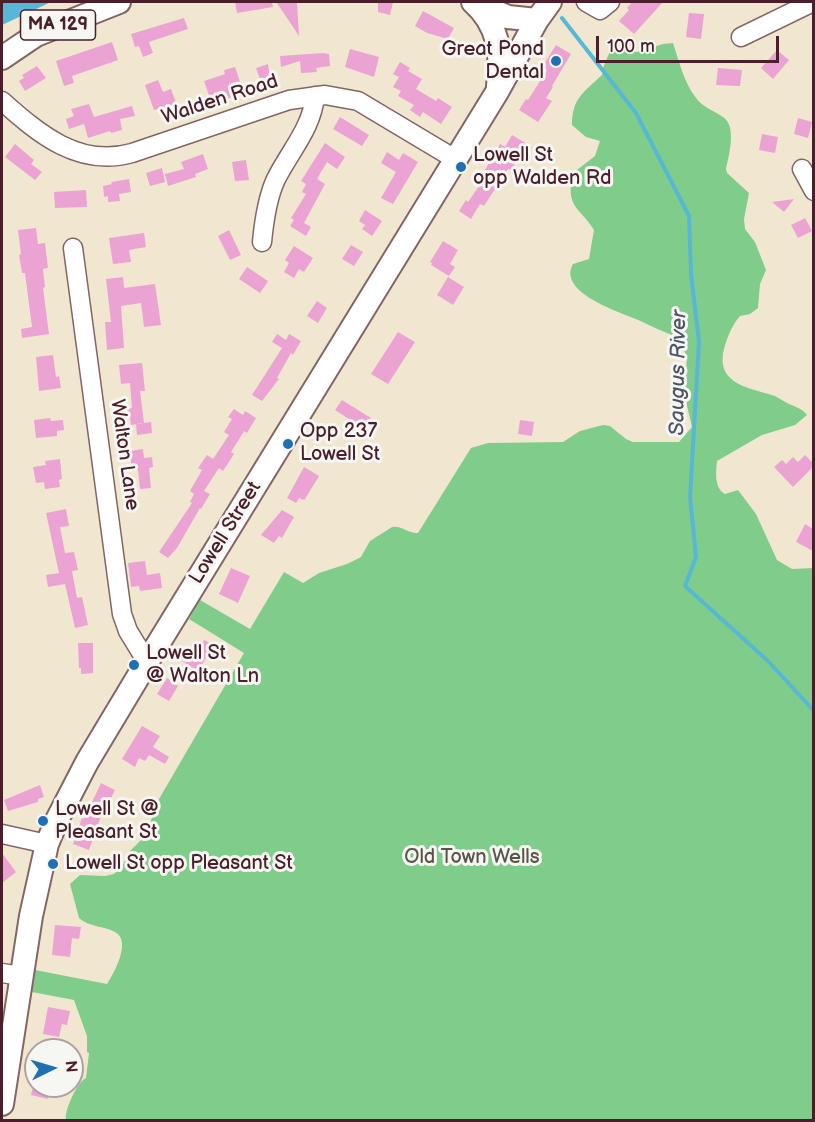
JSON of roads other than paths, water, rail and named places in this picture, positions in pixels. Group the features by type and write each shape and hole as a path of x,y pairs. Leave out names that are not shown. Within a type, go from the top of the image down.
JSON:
{"main road":[{"name":"MA 129","path":"2,58 36,35 118,2"},
{"path":"472,2 508,17 537,20"},
{"path":"472,2 486,16 497,37 500,60 497,92"},
{"path":"511,2 537,20"},
{"name":"Lowell Street","path":"2,1104 11,975 31,916 47,844 57,820 87,762 147,662 550,2"}],"street":[{"path":"586,2 600,10 610,2"},
{"path":"741,37 813,2"},
{"path":"262,242 264,220 272,188 310,121 315,96"},
{"name":"Walden Road","path":"2,101 60,146 76,153 108,158 132,153 289,100 315,96 342,97 366,104 455,159"},
{"path":"802,169 813,191"},
{"name":"Walton Lane","path":"73,248 122,614 128,631 147,662"},
{"path":"2,834 47,844"}],"water":[{"path":"2,2 51,2 2,25"}],"waterway":[{"name":"Saugus River","path":"562,18 636,113 689,216 691,274 699,342 690,497 696,557 685,586 768,661 814,711"}],"place":[{"name":"Great Pond Dental","path":"556,61"},
{"name":"Lowell St opp Walden Rd","path":"461,167"},
{"name":"Opp 237 Lowell St","path":"288,444"},
{"name":"Lowell St @ Walton Ln","path":"134,665"},
{"name":"Lowell St @ Pleasant St","path":"43,821"},
{"name":"Lowell St opp Pleasant St","path":"53,864"}],"park label":[{"name":"Old Town Wells","path":"472,858"}]}
